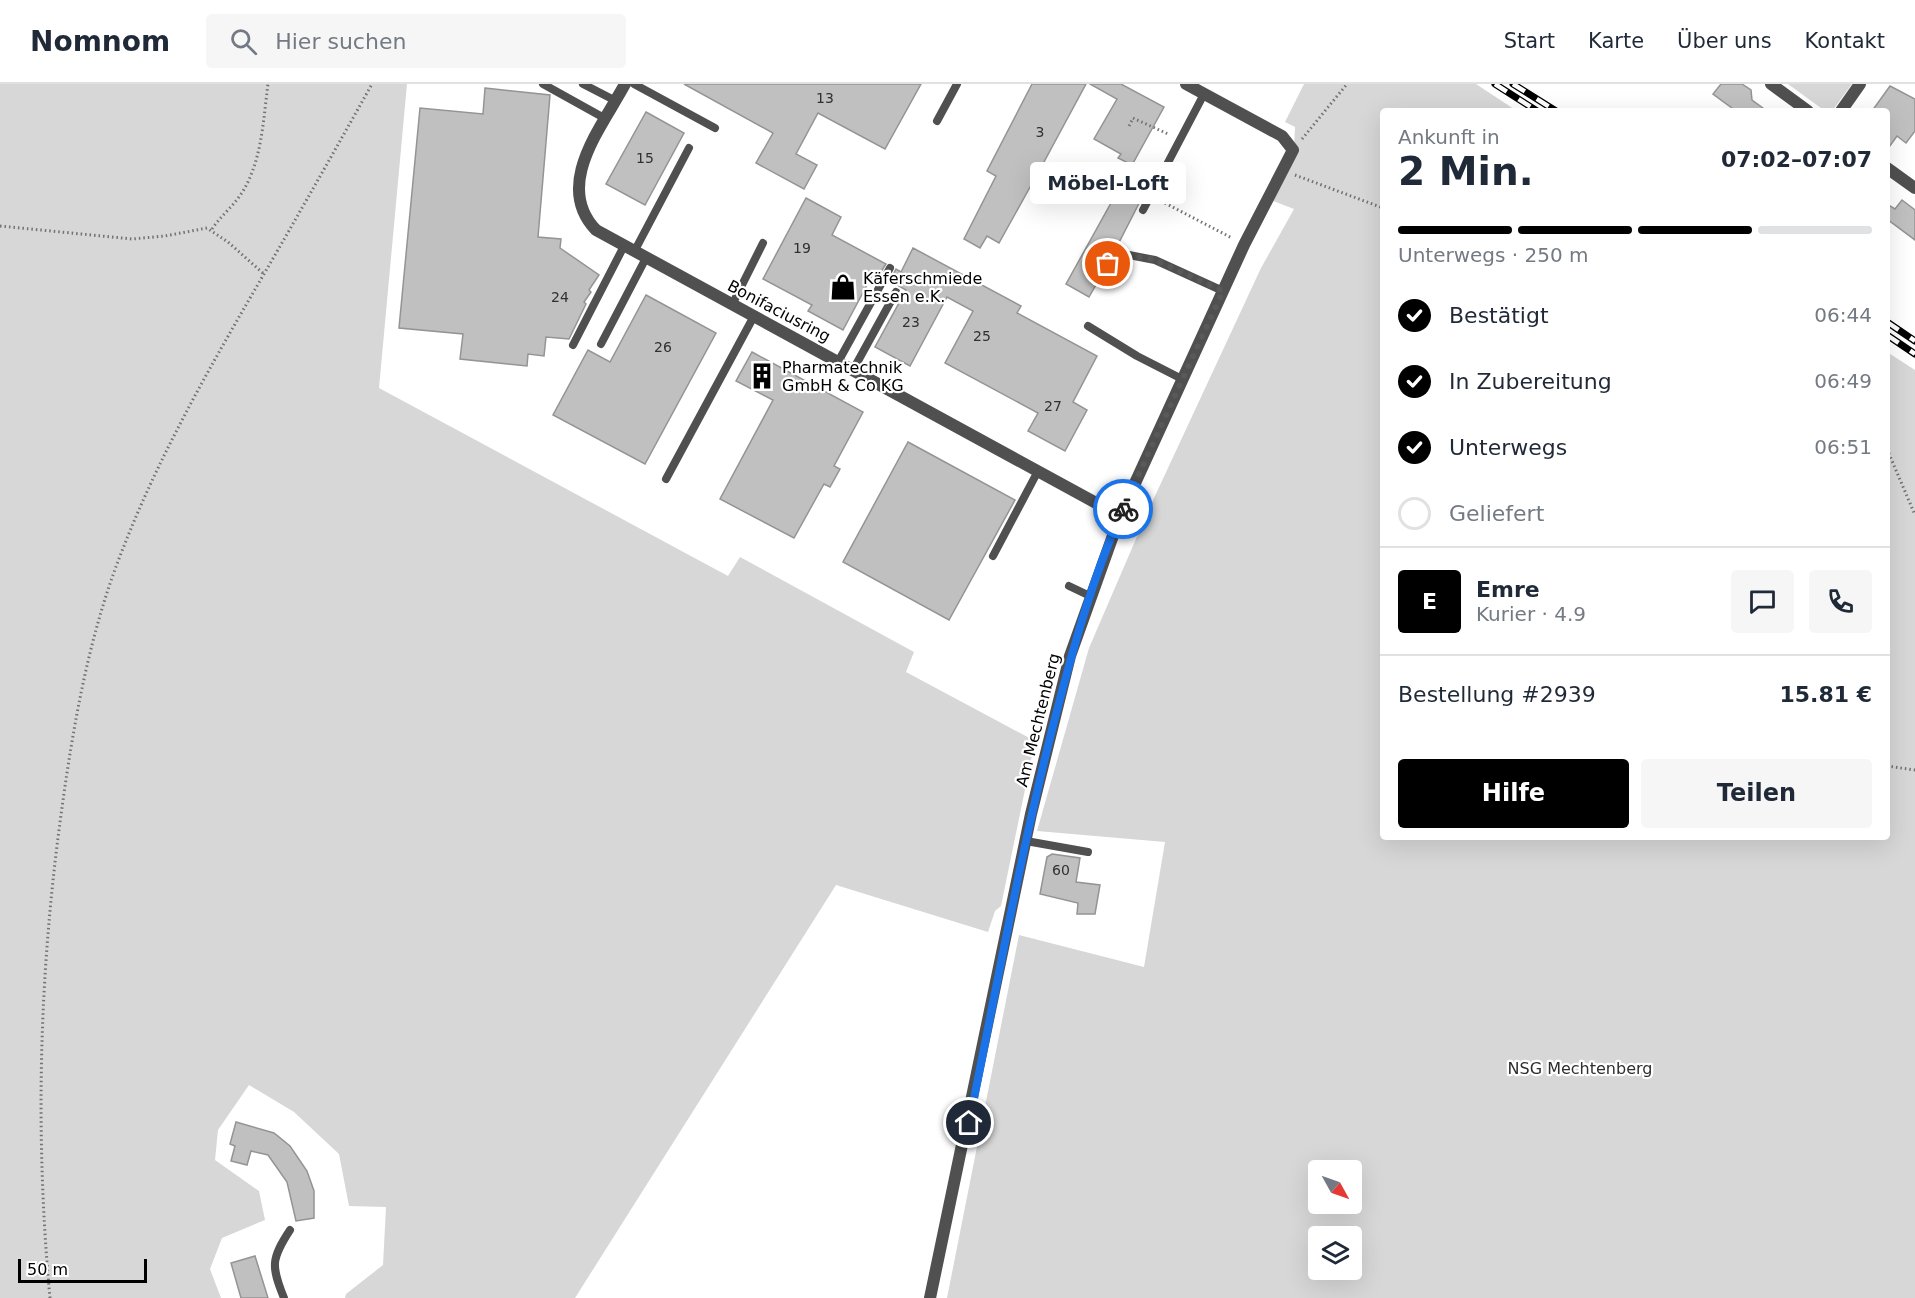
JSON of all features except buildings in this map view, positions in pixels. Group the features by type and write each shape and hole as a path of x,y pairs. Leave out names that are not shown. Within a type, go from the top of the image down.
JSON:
{"street":[{"name":"Bonifaciusring","path":"625,84 580,169 577,191 590,223 629,249 1120,516"},
{"path":"1186,84 1282,136 1293,150"},
{"path":"1771,84 1804,108"},
{"path":"1843,108 1860,84"},
{"name":"Am Mechtenberg","path":"930,1298 1026,841 1071,656 1090,596 1120,516 1223,291 1293,150"},
{"path":"1890,170 1915,188"}],"lane":[{"path":"543,84 606,118"},
{"path":"583,84 616,101"},
{"path":"634,84 715,128"},
{"path":"938,121 957,84"},
{"path":"1143,210 1204,94"},
{"path":"573,345 689,148"},
{"path":"732,304 763,243"},
{"path":"1108,264 1120,271 1129,255 1155,260 1223,291"},
{"path":"601,344 646,258"},
{"path":"838,362 890,268"},
{"path":"853,370 896,292"},
{"path":"666,479 754,316"},
{"path":"1088,326 1137,356 1182,379"},
{"path":"993,556 1038,471"},
{"path":"1069,586 1090,596"},
{"path":"1026,841 1088,852"},
{"path":"284,1298 274,1272 278,1249 290,1230"}],"path":[{"path":"212,230 239,197 249,180 259,147 268,84"},
{"path":"50,1298 41,1164 40,1056 54,866 72,736 111,582 141,503 187,410 372,84"},
{"path":"1293,150 1347,84"},
{"path":"1128,126 1133,118 1161,132 1181,138"},
{"path":"1283,168 1303,179 1380,207"},
{"path":"1146,193 1224,234"},
{"path":"0,226 132,239 165,236 200,228 212,230 264,274"},
{"path":"1890,456 1915,515"},
{"path":"1890,766 1915,770"}],"green space":[{"path":"0,84 407,84 379,388 728,576 740,557 914,652 906,672 1035,741 1001,906 995,911 988,932 836,885 575,1298 345,1298 346,1294 383,1265 386,1207 349,1206 339,1154 294,1112 249,1085 218,1130 215,1160 259,1191 265,1220 222,1238 210,1269 221,1298 0,1298"},
{"name":"NSG Mechtenberg","path":"1304,84 1476,84 1512,108 1380,108 1380,840 1890,840 1890,354 1915,370 1915,1298 947,1298 1019,935 1144,967 1165,842 1037,831 1089,648 1148,511 1261,268 1294,209 1268,199 1294,149 1295,127 1285,122"},
{"path":"1788,84 1852,84 1834,108 1821,108"}],"railway":[{"path":"1495,84 1532,108"},
{"path":"1513,84 1551,108"},
{"path":"1890,324 1915,341"},
{"path":"1890,337 1915,354"}],"way so far":[{"path":"1108,264 1120,271 1129,255 1155,260 1223,291 1123,509"}],"place":[{"name":"Möbel-Loft","path":"1108,264"},
{"name":"Käferschmiede Essen e.K.","path":"843,287"},
{"name":"Pharmatechnik GmbH & Co KG","path":"762,376"}],"route":[{"path":"969,1123 1031,814 1065,678 1090,596 1123,509"}]}
